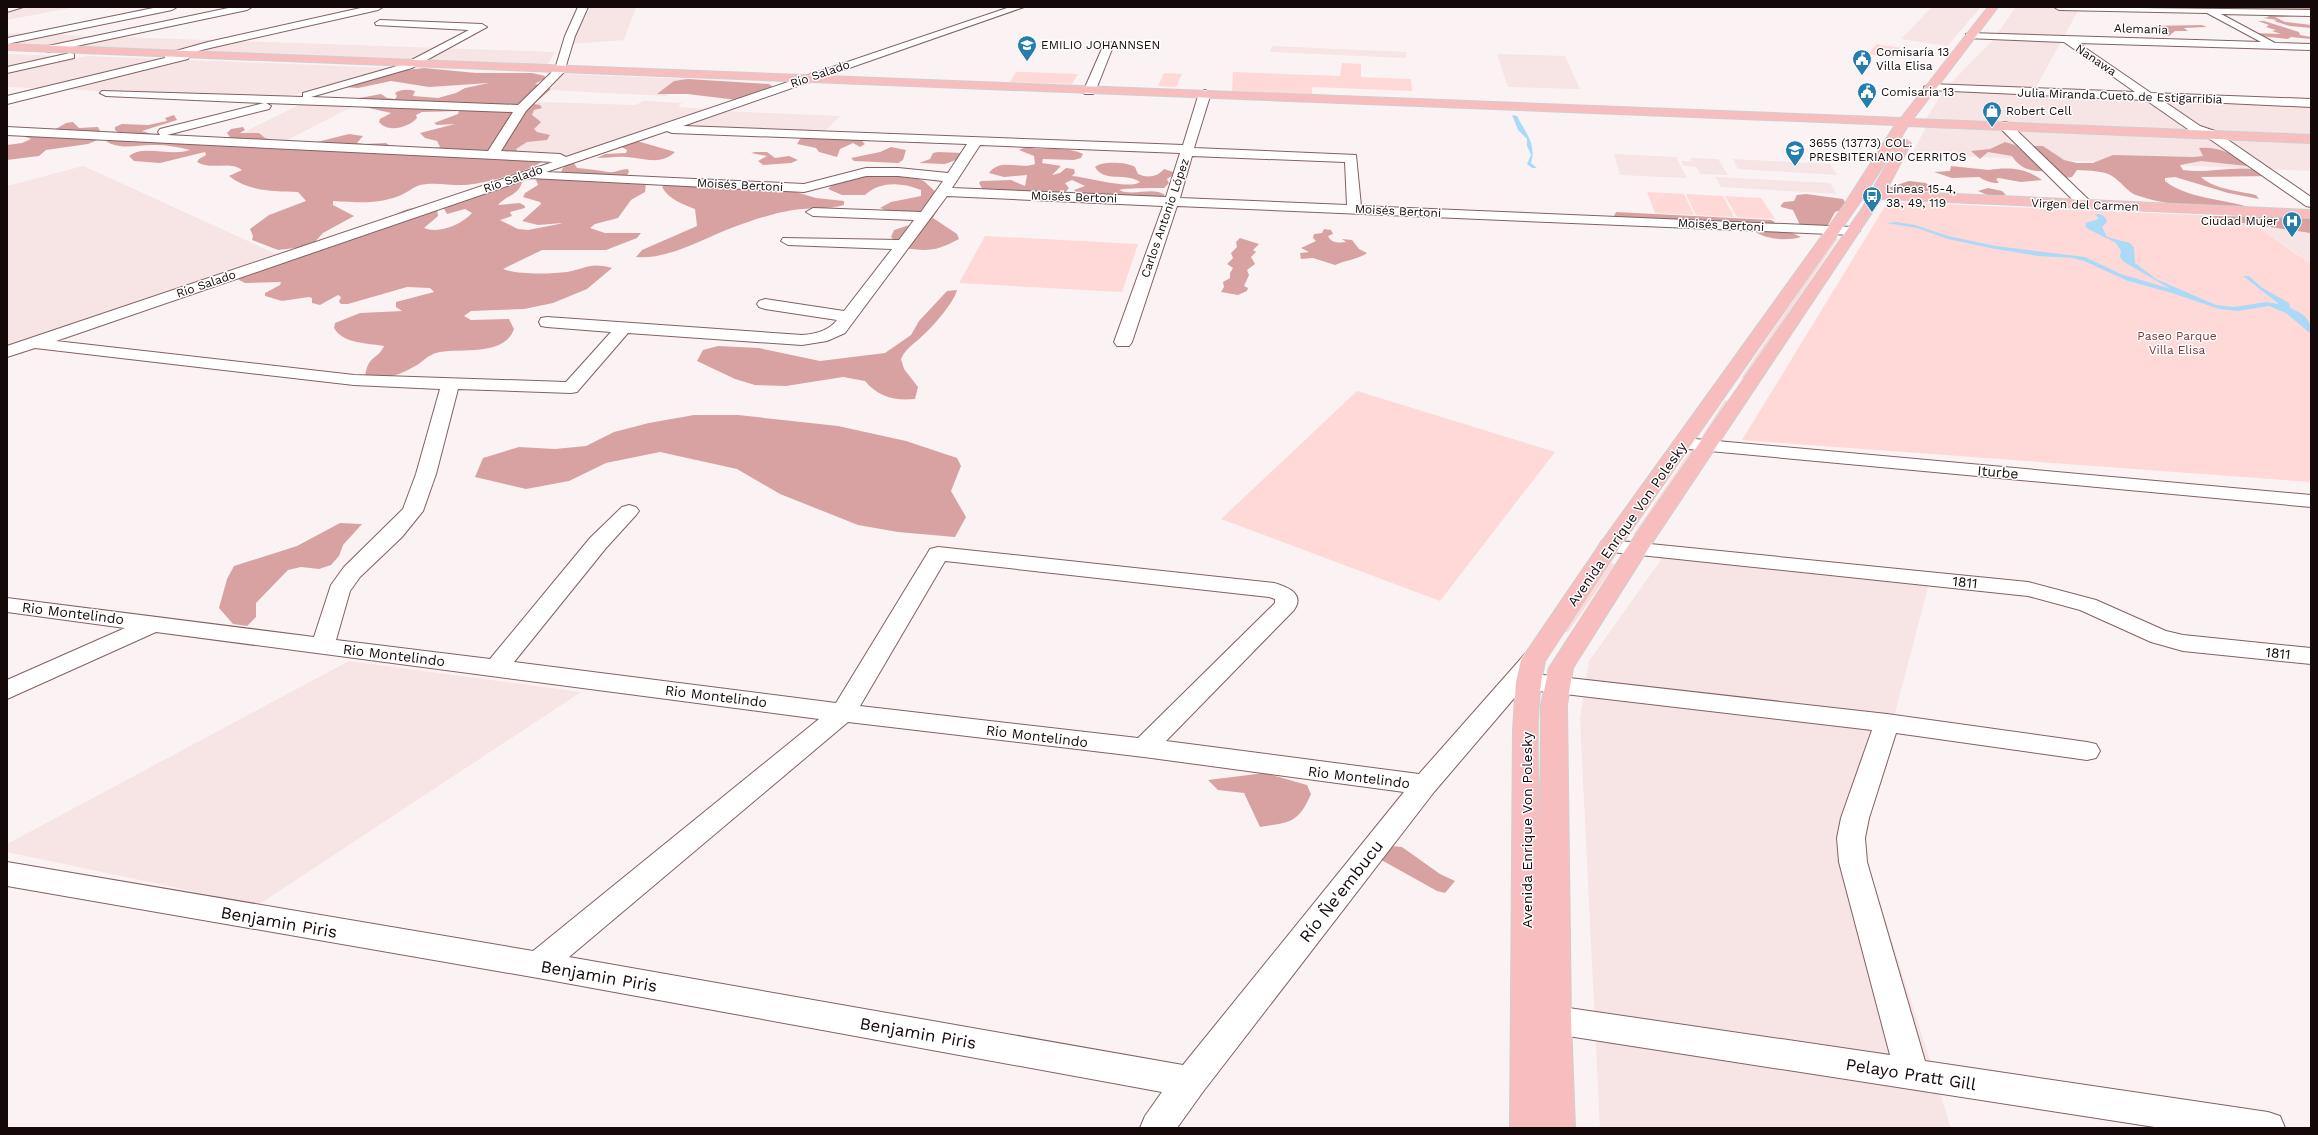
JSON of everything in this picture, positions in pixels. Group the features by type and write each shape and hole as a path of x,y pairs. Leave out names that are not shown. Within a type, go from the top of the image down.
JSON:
{"main road":[{"name":"Avenida Enrique Von Polesky","path":"1527,1128 1526,730 1530,671 1610,546 1684,444 1736,386 1867,194 1930,87 1993,7"},
{"name":"Avenida Enrique Von Polesky","path":"1910,123 1943,88 1982,37 1998,19"},
{"path":"7,47 177,56"},
{"path":"7,51 805,79 1910,123 2209,133 2311,139"},
{"name":"Virgen del Carmen","path":"1867,194 2311,214"},
{"name":"Avenida Enrique Von Polesky","path":"1558,1128 1555,1020 1554,705 1556,686 1561,668 1579,637 1708,446 1736,386"}],"street":[{"path":"7,9 18,7"},
{"path":"7,41 172,7"},
{"path":"48,49 248,7"},
{"path":"7,100 177,56 378,7"},
{"path":"492,155 521,109 559,70 570,36 583,7"},
{"path":"989,7 1018,7"},
{"name":"Río Salado","path":"7,352 1018,7"},
{"path":"2059,7 2157,8 2208,11 2311,13"},
{"path":"2208,11 2274,46"},
{"path":"144,138 288,100 411,64 482,27 380,23"},
{"name":"Alemania","path":"1970,36 2311,47"},
{"name":"Nanawa","path":"2070,39 2196,129 2209,133 2311,203"},
{"path":"1090,91 1109,44"},
{"path":"7,70 81,54"},
{"name":"Julia Miranda Cueto de Estigarribia","path":"1930,87 2311,103"},
{"path":"106,94 521,109"},
{"name":"Carlos Antonio López","path":"1124,342 1172,201 1205,95"},
{"path":"2006,126 2086,204"},
{"path":"659,129 1188,150 1350,158 1354,209"},
{"path":"7,131 572,158"},
{"path":"547,322 819,339 839,329 943,192 975,142"},
{"name":"Moisés Bertoni","path":"525,175 804,188 820,187 865,172 953,178"},
{"name":"Moisés Bertoni","path":"943,192 1842,231"},
{"path":"813,212 925,216"},
{"path":"788,241 903,245"},
{"path":"765,304 848,317"},
{"path":"31,343 354,380 571,388 624,327"},
{"path":"323,645 339,590 352,572 394,532 413,511 426,474 451,383"},
{"name":"Iturbe","path":"1684,444 2311,501"},
{"path":"496,668 598,543 628,511"},
{"name":"1811","path":"1610,546 2028,589 2088,605 2159,637 2183,643 2311,656"},
{"path":"538,965 843,713 938,554 1274,590 1286,596 1286,605 1144,748"},
{"name":"Rio Montelindo","path":"7,605 843,713 1144,748 1425,785"},
{"path":"7,690 153,624"},
{"path":"1530,671 1556,686 1887,723 2087,751"},
{"name":"Río Ñe'embucu","path":"1157,1128 1190,1082 1425,785 1530,671"},
{"path":"1887,723 1855,818 1851,838 1853,862 1912,1074"},
{"name":"Benjamin Piris","path":"7,874 538,965 1190,1082"},
{"name":"Pelayo Pratt Gill","path":"1555,1020 2268,1128"}],"shaded area":[{"path":"19,7 75,7 7,20 7,9"},
{"path":"591,7 636,7 624,40 570,44"},
{"path":"1932,7 1981,7 1947,46 1901,39"},
{"path":"2016,7 2080,7 2034,91 2311,98 2311,135 1925,120 1945,89 1992,41"},
{"path":"2155,7 2311,7 2311,17 2305,14 2169,10"},
{"path":"2263,14 2293,17 2275,17 2285,22 2311,25 2311,28 2290,26 2274,21 2277,20 2263,18 2269,17"},
{"path":"2258,21 2264,21 2299,32 2300,35 2311,37 2311,39 2291,37 2288,39 2260,36 2253,33 2281,34 2272,31 2276,30 2266,27 2269,25"},
{"path":"2202,25 2207,27 2184,28 2188,31 2175,31 2169,36 2149,30 2153,28 2149,26"},
{"path":"7,33 555,52 547,66 7,45"},
{"path":"1272,46 1406,52 1406,58 1270,52"},
{"path":"7,54 65,56 7,69"},
{"path":"1497,54 1565,56 1580,89 1508,87"},
{"path":"87,56 391,68 278,99 7,87 7,73"},
{"path":"424,68 476,73 532,73 545,76 544,79 535,84 543,85 551,89 534,104 540,105 542,108 534,110 532,115 541,122 534,129 537,132 550,135 547,140 527,142 516,149 518,152 546,159 539,164 517,173 479,183 468,185 425,184 415,187 399,196 374,202 333,201 333,205 354,216 323,233 314,243 303,247 278,250 252,240 253,236 250,229 269,215 306,201 298,192 262,190 245,185 229,176 242,170 237,167 226,165 209,166 197,162 206,155 205,152 160,163 134,161 129,156 142,151 182,152 190,150 160,145 117,146 106,141 121,134 115,130 115,127 122,124 148,125 167,121 165,118 174,115 177,120 142,131 152,134 173,133 188,139 232,140 227,133 231,129 243,127 245,130 240,133 259,133 265,138 279,142 309,144 349,134 363,136 357,143 364,144 386,143 393,148 429,149 440,147 437,141 425,138 420,133 455,124 437,125 434,123 458,114 459,111 422,112 416,115 417,118 409,124 403,127 393,128 387,127 379,122 380,119 391,113 355,105 354,99 381,94 387,98 395,99 397,96 395,93 402,90 415,91 413,96 438,98 456,93 465,88 489,83 429,87 391,81 358,88 343,87 372,78 382,77 389,72"},
{"path":"562,74 689,79 666,96 549,90"},
{"path":"688,79 769,84 772,86 771,88 737,100 687,94 657,94 674,81"},
{"path":"643,101 682,103 678,107 709,109 568,157 505,153 501,151 538,102 636,105"},
{"path":"303,103 355,105 286,141 232,138"},
{"path":"720,111 840,116 822,134 684,129 681,125"},
{"path":"73,122 79,128 98,127 101,133 100,139 88,144 46,150 39,156 7,160 7,145 22,143 31,139 23,136 54,130 66,123"},
{"path":"1926,127 2311,142 2311,171 1912,154"},
{"path":"809,137 860,139 865,144 860,147 853,143 840,149 837,157 819,152 816,148 797,144 800,139"},
{"path":"624,140 637,141 675,152 664,159 658,160 623,157 597,158 605,154 626,153 627,150 618,145"},
{"path":"2005,142 2015,145 2045,171 2030,170 2018,164 2012,156 1988,152 1980,159 1971,151 1990,149"},
{"path":"2032,146 2043,146 2064,160 2077,163 2093,163 2113,155 2194,157 2203,156 2199,148 2213,148 2251,162 2247,166 2201,161 2180,165 2183,170 2206,171 2240,168 2262,171 2272,176 2201,177 2219,187 2256,195 2259,199 2228,193 2175,177 2165,178 2165,181 2187,193 2248,207 2260,212 2167,203 2135,195 2111,175 2102,172 2077,170 2072,177 2064,178 2031,153"},
{"path":"891,147 906,150 903,160 898,163 854,161 851,158 880,152"},
{"path":"1026,147 1040,149 1062,149 1076,151 1083,154 1081,158 1074,160 1043,159 1042,163 1061,166 1052,175 1060,173 1066,168 1074,169 1075,173 1072,176 1127,185 1140,182 1134,179 1104,175 1095,167 1103,164 1126,164 1135,167 1138,174 1142,176 1153,176 1164,169 1176,173 1167,179 1169,183 1164,188 1133,188 1119,190 1125,192 1155,191 1165,195 1159,198 1079,194 1074,190 1085,186 1072,180 1065,183 1069,188 1064,194 983,190 979,183 981,181 1011,180 1025,186 1027,175 1004,177 989,173 994,168 1004,165 1023,166 1035,164 1034,156 1019,150"},
{"path":"767,152 775,158 789,156 798,160 791,163 763,165 758,161 767,156 751,153"},
{"path":"933,153 963,153 962,163 956,160 945,164 919,163 930,159"},
{"path":"1614,154 1676,157 1687,178 1620,175"},
{"path":"1691,158 1718,159 1728,175 1700,174 1696,167 1684,166 1681,161 1692,161"},
{"path":"1733,159 1830,164 1837,175 1738,169"},
{"path":"569,163 574,163 577,168 611,172 628,169 629,172 627,175 561,174 562,169"},
{"path":"83,166 276,254 7,347 7,186"},
{"path":"1951,166 1989,170 2017,169 2030,173 2042,180 2021,182 1999,178 1996,179 1999,183 1996,183 1989,182 1979,177 1952,178 1934,172 1950,171"},
{"path":"858,173 907,175 924,181 943,199 933,218 957,234 959,239 931,250 902,248 891,237 894,230 919,222 880,208 891,202 921,196 921,190 907,185 892,184 877,187 865,195 842,195 828,189 833,184"},
{"path":"1716,177 1830,183 1837,194 1721,187"},
{"path":"538,178 646,183 645,192 631,200 618,218 595,224 590,228 605,233 641,233 637,238 606,250 542,250 503,269 517,272 544,274 567,272 589,266 604,266 612,268 587,289 553,303 524,309 471,311 464,316 471,320 509,319 514,329 509,338 501,344 491,348 436,353 410,369 398,374 386,377 365,377 370,361 381,351 384,346 356,342 343,337 334,328 335,323 360,313 402,311 396,307 396,302 434,292 430,288 407,287 348,304 341,304 339,302 341,297 338,295 320,305 312,303 312,298 309,297 282,301 265,296 265,293 280,285 281,282 245,283 239,280 239,275 383,223 396,214 408,209 421,207 437,208 438,216 424,228 430,230 443,229 456,225 472,213 465,209 447,214 443,207 522,180 519,189 498,205 520,203 525,206 525,208 510,212 512,216 500,220 518,229 528,230 562,223 538,225 522,221 541,204 540,202 523,197 525,193 538,185 536,180"},
{"path":"671,181 779,187 816,198 844,201 844,205 799,209 778,213 734,227 674,252 648,257 636,257 642,250 697,226 695,209 672,198 662,187"},
{"path":"1909,181 1926,183 1932,189 1923,192 1910,192 1897,191 1888,188"},
{"path":"1988,188 2002,191 2006,195 1990,196 1978,191"},
{"path":"1806,194 1843,199 1849,208 1835,212 1828,225 1800,225 1793,210 1781,207 1781,205 1784,202 1794,201 1797,195"},
{"path":"1616,212 1771,220 1775,222 1773,224 1801,237 1777,239 1759,234 1754,231 1757,228 1618,217 1614,216"},
{"path":"2199,216 2311,217 2311,234 2310,233"},
{"name":"Ciudad Mujer","path":"2243,217 2311,221 2311,264 2299,255"},
{"path":"1324,229 1331,230 1333,234 1328,236 1331,240 1346,242 1342,239 1352,240 1359,249 1367,253 1335,265 1313,258 1301,259 1300,253 1309,252 1301,248 1316,241 1313,238 1314,234 1322,233"},
{"path":"1240,238 1259,244 1253,250 1256,252 1251,257 1255,264 1247,270 1249,275 1244,286 1248,288 1247,291 1238,295 1221,292 1224,287 1223,282 1230,278 1230,273 1233,268 1227,264 1233,258 1231,253 1237,247 1236,242"},
{"path":"957,290 941,316 906,351 901,359 904,369 918,387 915,399 887,397 875,391 865,381 843,377 786,386 755,385 735,379 697,361 703,350 718,346 759,348 820,361 885,353 911,335 919,321 947,291"},
{"path":"694,415 738,415 838,426 906,441 957,458 961,466 951,491 966,517 955,537 898,532 858,525 780,494 737,469 660,452 606,463 569,481 526,489 475,477 483,458 519,447 555,449 586,446 614,432 649,423"},
{"path":"340,523 362,524 343,545 339,556 331,565 319,569 301,567 288,570 256,603 256,617 247,626 233,624 219,608 227,579 234,566 297,546"},
{"path":"1663,557 1931,576 1861,842 1951,1128 1600,1128 1580,718 1589,661"},
{"path":"349,661 581,692 258,905 7,852 7,844"},
{"path":"1265,773 1307,785 1311,794 1302,811 1292,820 1260,827 1244,793 1218,790 1208,780"},
{"path":"1382,845 1402,847 1440,874 1455,881 1445,893 1437,891 1376,857"}],"green space":[{"path":"1877,44 1901,48 1892,58 1868,54"},
{"path":"1342,63 1361,64 1361,77 1411,79 1412,91 1312,87 1312,94 1232,91 1233,72 1340,76"},
{"path":"1016,72 1078,74 1072,84 1010,82"},
{"path":"1164,73 1182,74 1176,87 1158,86"},
{"path":"1647,192 1684,194 1694,215 1655,213"},
{"path":"1686,194 1723,196 1734,217 1696,215"},
{"path":"1725,196 1761,198 1775,219 1737,217"},
{"name":"Paseo Parque Villa Elisa","path":"1887,203 2243,217 2311,264 2311,482 1742,440"},
{"path":"985,236 1138,244 1122,292 959,283"},
{"path":"1835,238 1838,239 1744,378 1741,378"},
{"path":"1357,391 1555,452 1440,601 1221,519"},
{"path":"1725,400 1728,401 1706,435 1703,435"},
{"path":"1691,450 1694,451 1636,535 1633,535"},
{"path":"1611,563 1615,564 1568,632 1565,632"}],"water":[{"path":"1512,115 1517,116 1529,138 1532,150 1531,163 1537,168 1532,168 1527,164 1531,155 1527,146 1527,139 1518,130"},
{"path":"2095,214 2104,216 2107,222 2102,227 2107,237 2130,243 2134,248 2135,263 2156,279 2216,305 2234,307 2266,302 2279,304 2243,276 2249,276 2261,287 2289,303 2290,308 2306,317 2310,324 2311,334 2286,313 2269,306 2238,311 2219,309 2172,293 2128,281 2084,261 2072,258 2038,256 1990,248 1948,239 1917,228 1886,223 1896,222 1915,225 1948,236 1996,246 2085,257 2121,274 2171,289 2124,262 2120,257 2121,251 2116,243 2088,229 2085,226 2086,223 2099,219"}],"place":[{"name":"EMILIO JOHANNSEN","path":"1027,62"},
{"name":"Comisaría 13 Villa Elisa","path":"1862,76"},
{"name":"Comisaria 13","path":"1867,109"},
{"name":"Robert Cell","path":"1992,128"},
{"name":"3655 (13773) COL. PRESBITERIANO CERRITOS","path":"1795,167"},
{"name":"Líneas 15-4, 38, 49, 119","path":"1872,213"},
{"name":"Ciudad Mujer","path":"2292,238"}]}
